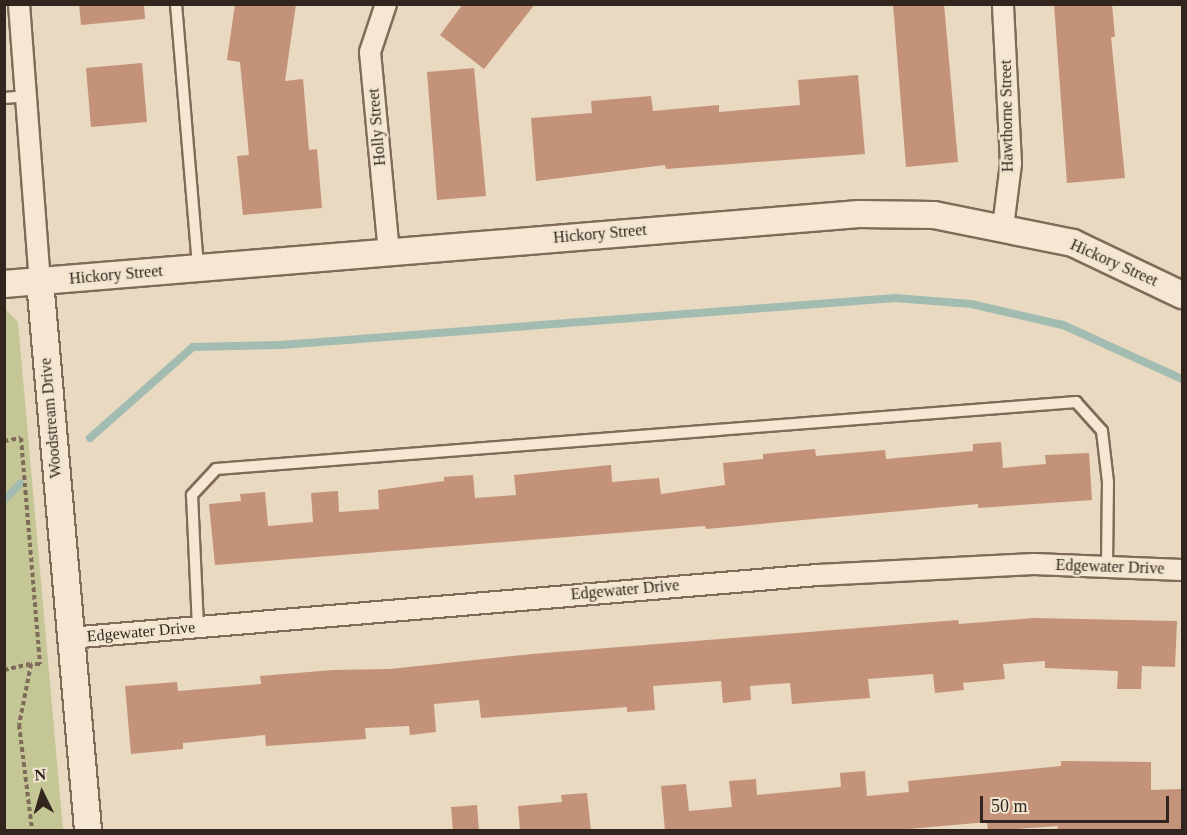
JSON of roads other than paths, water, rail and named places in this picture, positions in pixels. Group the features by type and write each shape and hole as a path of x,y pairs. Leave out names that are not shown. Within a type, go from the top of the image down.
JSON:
{"street":[{"name":"Woodstream Drive","path":"19,4 69,639 88,831"},
{"name":"Holly Street","path":"386,4 370,52 389,252"},
{"name":"Hawthorne Street","path":"1003,4 1011,164 1003,227"},
{"name":"Hickory Street","path":"4,284 859,214 934,215 1003,227 1073,243 1182,295"},
{"name":"Edgewater Drive","path":"69,639 818,575 1034,564 1182,570"}],"lane":[{"path":"176,4 198,268"},
{"path":"4,98 28,96"},
{"path":"198,627 192,495 216,469 1076,402 1102,431 1108,482 1107,566"}],"waterway":[{"path":"90,438 193,347 281,345 895,298 971,304 1063,325 1182,379"},
{"path":"4,500 20,484"}]}
